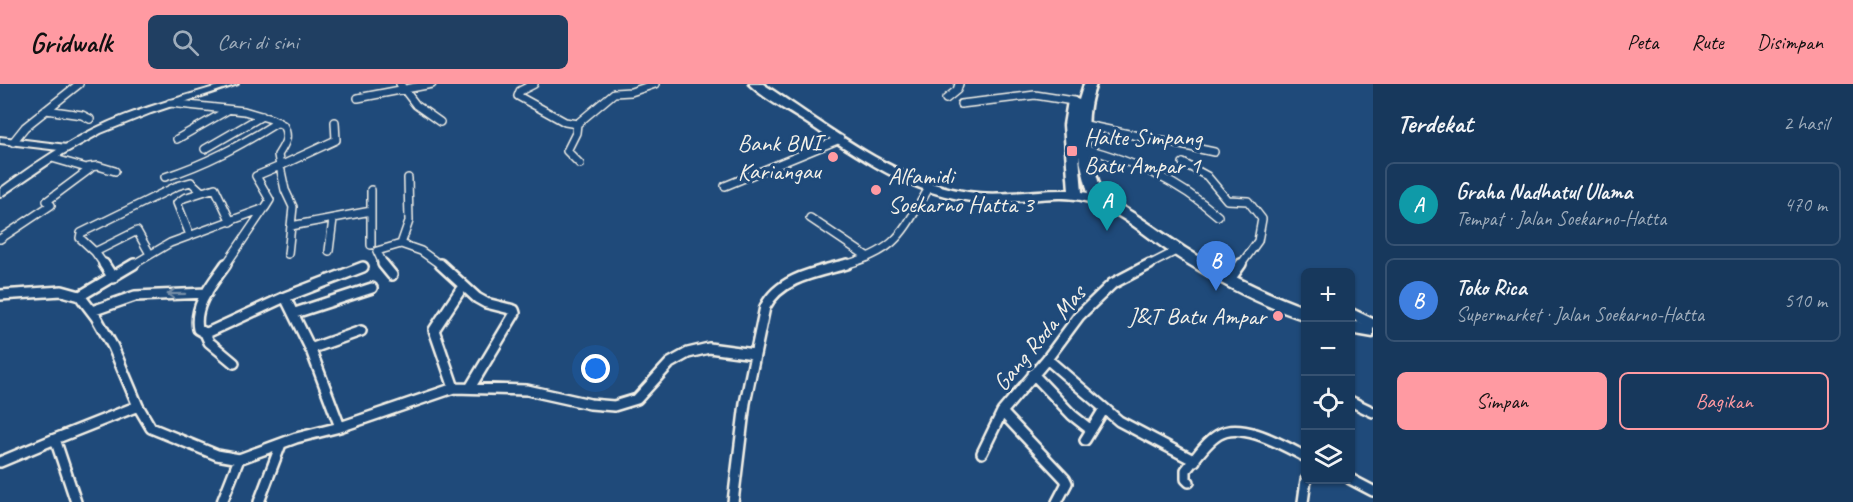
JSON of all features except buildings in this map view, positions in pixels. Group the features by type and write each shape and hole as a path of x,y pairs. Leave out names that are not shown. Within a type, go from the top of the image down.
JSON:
{"highway":[{"path":"755,84 885,168 929,188 981,198 1076,194 1097,200 1125,213 1178,250 1229,281 1301,312"},
{"path":"1076,194 1070,124 1080,84"},
{"path":"1089,84 1081,111 1081,124 1083,148 1097,200"},
{"path":"1355,328 1373,331"}],"main road":[{"path":"0,194 67,148 99,131 170,103 234,84"},
{"path":"0,140 67,148"}],"street":[{"path":"13,141 46,110 79,84"},
{"path":"358,98 401,87 432,84"},
{"path":"534,84 520,91 518,96 565,122 577,124"},
{"path":"580,164 567,151 576,134 577,124 614,93 631,92 655,84"},
{"path":"946,99 957,90 959,84"},
{"path":"401,87 416,105 440,122"},
{"path":"965,95 973,102"},
{"path":"961,104 1035,95 1074,101"},
{"path":"170,103 262,116 284,125 288,142 278,155 285,190 291,198 293,207 288,254"},
{"path":"46,110 82,115 90,120"},
{"path":"177,139 228,110"},
{"path":"205,149 262,116"},
{"path":"171,189 163,174 193,168 233,150 278,122"},
{"path":"234,363 209,342 205,333 198,329 196,320 207,293 270,200 256,176 336,140 336,122"},
{"path":"1081,124 1214,152"},
{"path":"725,186 840,139"},
{"path":"1083,148 1150,168 1189,192 1218,216"},
{"path":"52,158 89,168 98,166 115,171"},
{"path":"1183,163 1207,176 1227,200 1248,201 1262,219 1258,241 1229,281"},
{"path":"0,239 51,205 47,201 89,168"},
{"path":"401,244 409,221 408,178"},
{"path":"113,278 95,252 80,238 81,233 171,189 191,183 202,192"},
{"path":"190,235 177,203 202,192 215,188 231,222"},
{"path":"733,502 742,409 764,311 771,297 789,283 833,270 888,249 896,241 929,188"},
{"path":"371,190 371,245"},
{"path":"80,296 150,254 190,235 265,208"},
{"path":"291,226 371,211"},
{"path":"329,251 333,219"},
{"path":"810,219 868,257"},
{"path":"95,252 137,231 150,254"},
{"path":"392,275 380,261 377,251 401,244 413,246 425,253 486,303 504,306 515,313 470,388"},
{"name":"Gang Roda Mas","path":"1058,502 1067,483 1065,479 1002,412 1047,359 1079,315 1112,284 1178,250"},
{"path":"205,333 285,297 363,267"},
{"path":"454,388 434,330 463,286"},
{"path":"295,314 372,288"},
{"path":"0,295 62,291 80,296 92,311 113,347 138,406 152,428 217,455 239,459 454,388 527,390 590,404 614,406 637,399 670,363 688,353 709,348 754,354"},
{"path":"92,311 135,296 207,293"},
{"path":"285,297 320,371 329,406 340,427"},
{"path":"1355,315 1373,324"},
{"path":"310,349 361,331"},
{"path":"1047,359 1104,409 1130,428 1195,461"},
{"path":"1033,374 1072,415 1091,429"},
{"path":"1355,403 1373,412"},
{"path":"0,462 138,406"},
{"path":"1084,440 1104,409"},
{"path":"982,453 1002,412"},
{"path":"1189,482 1186,479 1186,470 1217,435 1233,430 1259,436 1301,455"},
{"path":"55,439 76,502"},
{"path":"259,502 281,444"},
{"path":"222,502 239,459"},
{"path":"1355,482 1373,491"},
{"path":"1303,502 1305,484"}],"place":[{"name":"Halte Simpang Batu Ampar 1","path":"1072,151"},
{"name":"Bank BNI Kariangau","path":"833,157"},
{"name":"Alfamidi Soekarno Hatta 3","path":"876,190"},
{"name":"Graha Nadhatul Ulama","path":"1107,231"},
{"name":"Toko Rica","path":"1216,291"},
{"name":"J&T Batu Ampar","path":"1278,316"}]}
